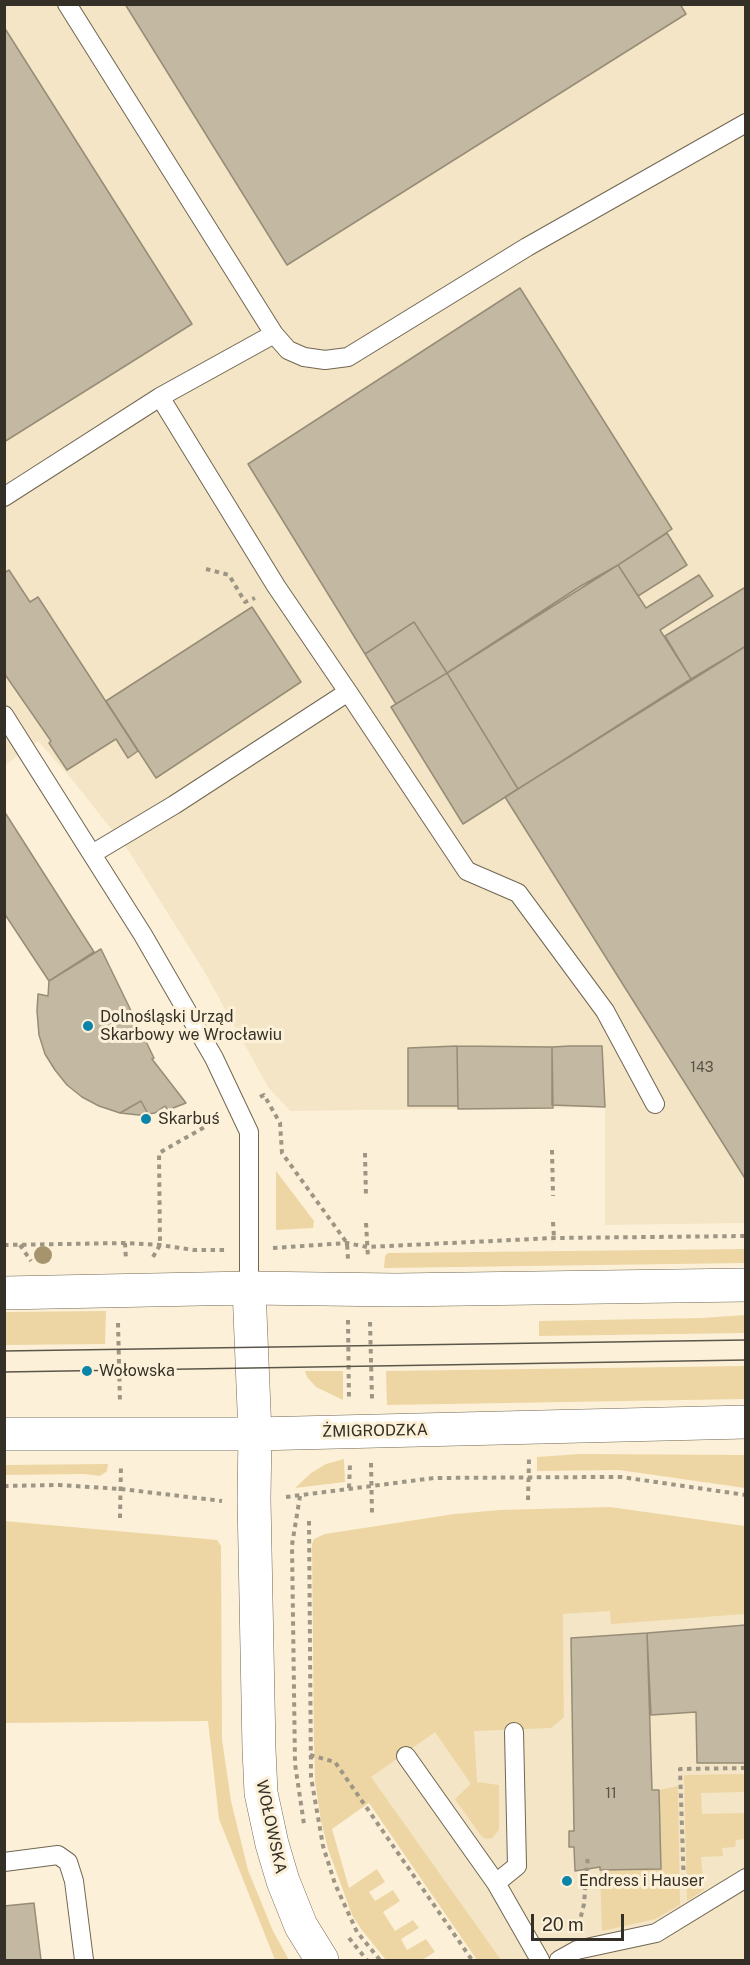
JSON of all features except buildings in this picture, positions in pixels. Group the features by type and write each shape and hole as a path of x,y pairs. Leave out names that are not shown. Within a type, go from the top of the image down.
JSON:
{"main road":[{"path":"4,1293 249,1288 358,1290 746,1285"},
{"name":"WOŁOWSKA","path":"249,1288 255,1434 254,1499 261,1793 283,1881 301,1926 322,1960"},
{"name":"ŻMIGRODZKA","path":"4,1434 255,1434 737,1426"}],"lane":[{"path":"67,4 274,334 288,350 304,357 325,360 348,357 527,247 746,123"},
{"path":"4,497 160,397 274,334"},
{"path":"160,397 276,586 467,871 518,893 605,1011 655,1104"},
{"path":"92,854 174,805 348,693"},
{"path":"4,714 143,935 214,1058 249,1132 249,1288"},
{"path":"496,1883 517,1866 514,1732"},
{"path":"406,1756 496,1883 537,1957"},
{"path":"4,1862 58,1855 68,1862 74,1881 84,1960"},
{"path":"559,1960 577,1950 656,1933 746,1878"}],"path":[{"path":"206,569 229,575 245,602 258,597"},
{"path":"256,1100 264,1095 280,1124 282,1153 347,1243 358,1290 361,1432 371,1485 372,1514"},
{"path":"148,1265 160,1245 159,1153 218,1120"},
{"path":"552,1150 553,1196"},
{"path":"365,1153 366,1198"},
{"path":"553,1222 554,1238"},
{"path":"350,1488 361,1432 358,1290 367,1247 366,1223"},
{"path":"281,1248 347,1243 367,1247 554,1238 746,1236"},
{"path":"125,1243 126,1266"},
{"path":"4,1245 125,1243 194,1250 223,1250"},
{"path":"20,1244 32,1262"},
{"path":"518,1459 529,1459 528,1500"},
{"path":"4,1486 59,1485 220,1502 300,1496 434,1478 621,1477 746,1495"},
{"path":"300,1496 292,1545 296,1764 304,1824"},
{"path":"309,1521 311,1777 323,1846 335,1884 357,1932 380,1960"},
{"path":"310,1755 335,1762 472,1960"},
{"path":"684,1916 680,1769 746,1768"},
{"path":"537,1957 580,1920 584,1904 588,1855"},
{"path":"347,1935 367,1960"}],"shaded area":[{"path":"5,5 745,5 745,1223 605,1225 605,1107 290,1111 268,1087 204,971 130,853 70,777 38,741 5,765"},
{"path":"276,1171 314,1221 313,1228 276,1230"},
{"path":"745,1249 745,1263 384,1268 385,1256 388,1253"},
{"path":"106,1311 105,1344 5,1345 5,1312"},
{"path":"745,1315 745,1333 539,1336 539,1321"},
{"path":"745,1366 745,1399 387,1405 386,1371"},
{"path":"305,1371 343,1371 343,1400 316,1387"},
{"path":"580,1454 745,1455 745,1488 619,1470 537,1471 537,1457"},
{"path":"344,1459 345,1482 295,1488 311,1473 326,1464"},
{"path":"108,1464 107,1471 100,1476 84,1474 5,1475 5,1465"},
{"path":"610,1507 745,1526 745,1614 611,1624 610,1611 563,1614 564,1717 551,1728 474,1731 477,1782 499,1785 499,1830 492,1838 482,1837 455,1799 471,1784 435,1732 371,1777 501,1960 477,1960 369,1803 332,1829 349,1888 377,1869 385,1882 369,1892 375,1901 393,1890 400,1901 383,1912 395,1931 413,1920 419,1928 401,1939 407,1950 426,1939 435,1952 422,1960 386,1960 352,1915 328,1849 321,1821 315,1781 314,1742 312,1544 314,1539 325,1534 454,1514 500,1510"},
{"path":"4,1521 217,1540 221,1546 222,1739 231,1801 248,1870 273,1931 289,1960 275,1960 219,1819 208,1721 5,1723"},
{"path":"745,1601 745,1960 477,1960 357,1785 329,1720 564,1717 563,1614"},
{"path":"746,1774 745,1792 701,1793 702,1814 745,1813 745,1839 736,1840 735,1847 722,1848 723,1856 701,1857 704,1890 687,1901 684,1775"},
{"path":"678,1786 680,1905 655,1919 602,1931 600,1870 660,1869 659,1790"}],"tram line":[{"path":"4,1351 746,1340"},
{"path":"4,1372 746,1360"}],"place":[{"name":"Dolnośląski Urząd Skarbowy we Wrocławiu","path":"88,1026"},
{"name":"Skarbuś","path":"146,1119"},
{"name":"Wołowska","path":"87,1371"},
{"name":"Endress i Hauser","path":"567,1881"}]}
